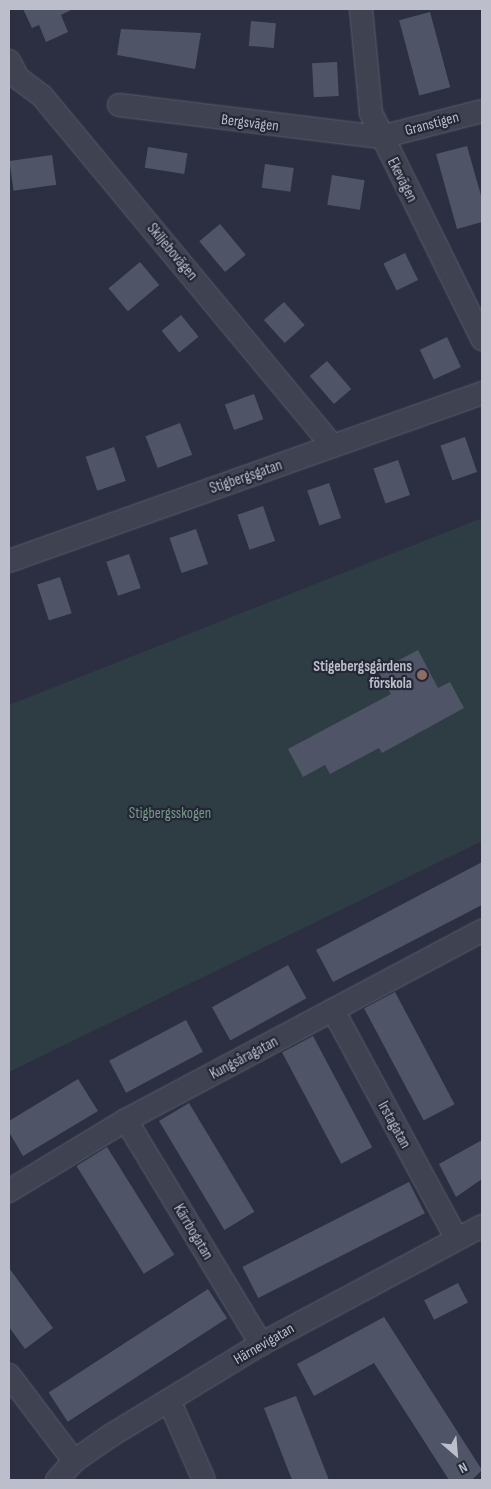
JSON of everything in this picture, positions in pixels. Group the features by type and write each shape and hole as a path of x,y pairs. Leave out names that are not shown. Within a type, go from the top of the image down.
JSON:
{"street":[{"name":"Ekevägen","path":"361,9 372,113 381,137 482,339"},
{"name":"Skiljebovägen","path":"12,74 42,96 334,446"},
{"name":"Bergsvägen","path":"119,105 381,137"},
{"name":"Granstigen","path":"381,137 482,111"},
{"name":"Stigbergsgatan","path":"9,560 482,393"},
{"name":"Kungsåragatan","path":"9,1191 126,1120 482,930"},
{"name":"Irstagatan","path":"333,1010 457,1239"},
{"name":"Kärrbogatan","path":"126,1120 261,1344"},
{"name":"Härnevigatan","path":"58,1480 74,1461 261,1344 482,1226"},
{"path":"9,1375 74,1461"},
{"path":"169,1400 204,1480"}],"green space":[{"name":"Stigbergsskogen","path":"482,518 482,841 9,1072 9,705"}],"building":[{"path":"23,9 73,9 61,15 68,32 46,42 39,25 32,28"},
{"path":"430,12 450,87 419,96 399,20"},
{"path":"251,21 276,23 274,48 249,46"},
{"path":"121,29 201,33 195,69 117,55"},
{"path":"337,62 339,96 314,97 312,63"},
{"path":"467,146 482,199 482,222 457,229 436,154"},
{"path":"148,147 188,153 184,174 145,168"},
{"path":"52,155 56,185 14,191 9,161"},
{"path":"265,164 294,168 290,192 262,188"},
{"path":"332,175 365,180 360,210 327,205"},
{"path":"220,224 246,255 225,272 199,241"},
{"path":"405,253 418,280 397,290 383,264"},
{"path":"140,262 159,285 128,311 109,288"},
{"path":"284,302 305,325 285,343 264,320"},
{"path":"181,315 199,337 179,352 162,331"},
{"path":"447,337 461,367 434,380 420,350"},
{"path":"327,361 351,389 334,404 310,376"},
{"path":"254,394 263,419 234,430 225,405"},
{"path":"180,423 192,455 158,468 145,436"},
{"path":"465,437 477,472 452,480 440,445"},
{"path":"114,447 126,481 97,491 86,457"},
{"path":"398,460 410,495 385,503 373,468"},
{"path":"329,483 341,518 319,525 307,490"},
{"path":"263,506 275,541 250,550 237,515"},
{"path":"196,529 208,564 182,573 170,538"},
{"path":"129,554 141,588 118,596 106,562"},
{"path":"60,577 72,613 49,621 37,584"},
{"path":"418,650 438,688 450,682 464,708 382,753 379,748 330,774 325,765 303,777 288,749 391,694 378,671"},
{"path":"482,862 482,905 333,982 316,950"},
{"path":"288,965 306,998 230,1040 212,1007"},
{"path":"395,992 455,1104 424,1121 364,1008"},
{"path":"186,1020 203,1052 126,1093 109,1061"},
{"path":"313,1036 372,1147 341,1164 282,1052"},
{"path":"78,1079 98,1111 23,1156 9,1132 9,1121"},
{"path":"189,1103 254,1212 224,1230 159,1121"},
{"path":"482,1140 482,1179 456,1197 439,1164"},
{"path":"107,1147 174,1255 144,1274 76,1166"},
{"path":"409,1182 425,1213 258,1298 242,1267"},
{"path":"9,1268 53,1328 25,1349 9,1327"},
{"path":"458,1283 468,1303 434,1320 424,1300"},
{"path":"208,1289 227,1318 68,1422 49,1392"},
{"path":"384,1317 482,1470 472,1480 449,1480 374,1363 314,1396 297,1364"},
{"path":"296,1396 329,1480 292,1480 264,1408"}],"place":[{"name":"Stigebergsgårdens förskola","path":"422,675"}]}
